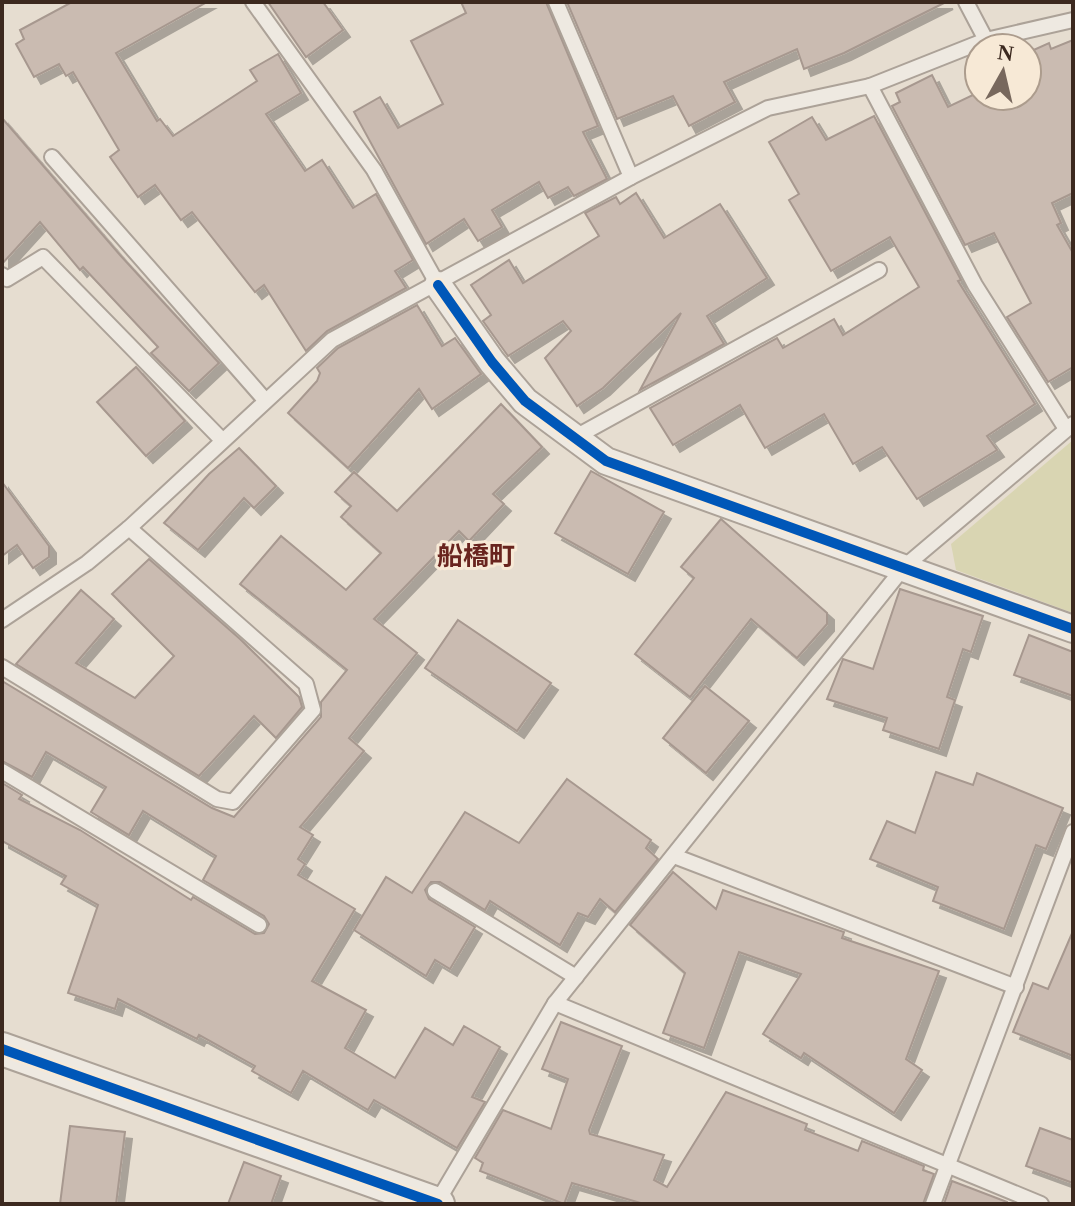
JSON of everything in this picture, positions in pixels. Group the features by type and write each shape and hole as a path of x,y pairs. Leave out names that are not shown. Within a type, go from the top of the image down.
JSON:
{"street":[{"path":"438,285 517,391 572,439 606,461 1073,629"},
{"path":"2,1049 437,1204"}],"lane":[{"path":"253,2 374,170 438,285"},
{"path":"556,2 631,177"},
{"path":"966,2 982,32"},
{"path":"1021,32 1073,20"},
{"path":"2,620 87,563 175,489 222,440 332,340 438,285 631,177 768,108 870,86 963,49"},
{"path":"437,1204 555,1003 904,567 1070,427 975,285 870,86"},
{"path":"52,157 265,400"},
{"path":"2,275 7,279 43,257 222,440"},
{"path":"572,439 879,270"},
{"path":"2,667 217,799 233,802 313,710 306,684 129,528"},
{"path":"2,771 259,925"},
{"path":"933,1204 1073,832"},
{"path":"674,856 1016,987"},
{"path":"435,891 576,977"},
{"path":"555,1003 1041,1204"}],"shaded area":[{"path":"1073,440 1073,613 956,570 951,544"}],"building":[{"path":"72,2 207,2 116,53 157,121 160,119 173,136 257,81 250,70 278,54 301,93 266,114 305,171 322,160 353,208 376,194 413,260 395,271 406,288 327,331 306,351 264,285 255,292 192,212 181,220 155,185 138,197 110,157 119,150 73,72 66,76 59,64 34,77 16,44 24,39 20,30"},
{"path":"268,2 323,2 343,30 306,57"},
{"path":"461,2 546,2 598,126 583,132 607,179 574,196 568,187 548,198 539,182 492,210 502,227 478,241 464,219 426,244 354,112 380,97 398,128 443,104 411,41 466,13"},
{"path":"567,2 946,2 844,53 804,69 797,49 724,82 735,102 689,126 673,96 617,119"},
{"path":"1073,40 1073,193 1052,203 1061,223 1057,225 1073,253 1073,367 1048,382 1007,317 1031,303 994,233 965,245 892,106 900,102 896,93 932,75 948,107 963,100 963,112 1043,112 1043,46 1049,43 1051,49"},
{"path":"874,116 961,280 958,281 1035,404 987,436 997,450 917,499 882,447 853,464 824,414 765,448 740,405 673,445 650,408 777,338 783,348 834,319 843,335 919,287 890,237 831,271 789,200 799,194 769,142 812,117 826,140"},
{"path":"2,118 120,255 219,363 189,391 151,353 158,347 83,267 80,270 40,222 2,264"},
{"path":"636,193 664,238 720,204 767,278 707,316 724,344 640,390 681,313 603,388 577,406 545,358 571,331 563,321 508,356 483,321 491,315 471,285 509,260 523,283 599,236 585,213 616,197 620,204"},
{"path":"417,305 442,346 455,338 481,374 432,409 419,389 348,468 288,413 317,381 320,373 317,368 338,348"},
{"path":"136,367 185,421 146,456 97,402"},
{"path":"501,404 542,447 493,494 504,504 469,541 459,531 374,619 417,653 349,738 364,751 300,827 313,835 298,859 305,864 298,875 355,909 312,981 366,1010 345,1048 395,1078 425,1028 453,1045 464,1026 500,1047 472,1097 485,1102 457,1148 374,1100 368,1110 303,1071 291,1093 252,1071 255,1066 199,1035 197,1039 118,999 115,1009 68,993 98,905 61,884 66,876 2,841 2,783 22,795 19,799 80,830 191,900 193,897 255,934 264,933 269,924 264,916 203,880 216,856 143,811 129,835 91,812 106,787 46,752 32,777 2,761 2,681 212,808 234,817 321,717 321,702 347,670 240,584 281,536 346,590 381,553 341,517 351,506 335,492 354,472 397,511"},
{"path":"239,448 276,486 254,508 244,498 198,550 164,523 209,474"},
{"path":"591,471 664,512 628,574 555,533"},
{"path":"2,482 49,546 49,557 33,568 17,545 2,556"},
{"path":"721,519 827,613 827,624 797,658 751,619 690,697 635,654 694,578 681,567"},
{"path":"149,559 240,639 299,697 302,707 276,738 254,716 199,776 16,664 81,590 114,619 76,663 135,698 174,656 112,594"},
{"path":"900,589 983,616 971,652 963,649 947,697 955,700 939,749 883,730 887,718 827,699 843,659 873,669"},
{"path":"458,620 551,683 517,731 425,668"},
{"path":"1029,635 1073,652 1073,696 1014,675"},
{"path":"705,686 749,721 706,773 663,738"},
{"path":"936,772 973,785 977,773 1063,808 1046,849 1036,845 1004,929 933,901 938,887 870,859 887,821 915,833"},
{"path":"567,779 651,840 646,848 658,859 615,912 600,899 588,917 578,913 560,945 490,901 485,910 440,882 431,882 425,890 429,899 475,927 450,969 435,960 426,976 354,930 386,877 412,893 465,812 519,843"},
{"path":"673,872 716,909 723,890 844,932 842,938 939,971 906,1059 922,1070 894,1113 804,1053 801,1058 763,1034 801,974 739,952 704,1048 663,1033 685,973 630,925"},
{"path":"1073,931 1073,1056 1013,1032 1033,983 1048,989"},
{"path":"561,1022 622,1046 590,1134 664,1155 654,1180 667,1187 726,1092 807,1124 805,1130 858,1151 862,1141 924,1166 923,1170 934,1174 923,1204 644,1204 572,1183 564,1204 480,1171 483,1163 475,1158 503,1110 551,1129 568,1079 542,1069"},
{"path":"70,1126 125,1132 116,1204 60,1204"},
{"path":"1040,1128 1073,1140 1073,1183 1026,1166"},
{"path":"244,1162 281,1176 271,1204 228,1204"},
{"path":"952,1181 1007,1202 1007,1204 944,1204"}],"cycle path":[{"path":"438,285 492,362 525,401 606,461 1073,629"},
{"path":"2,1049 438,1204"}],"district":[{"name":"船橋町","path":"476,556"}]}
